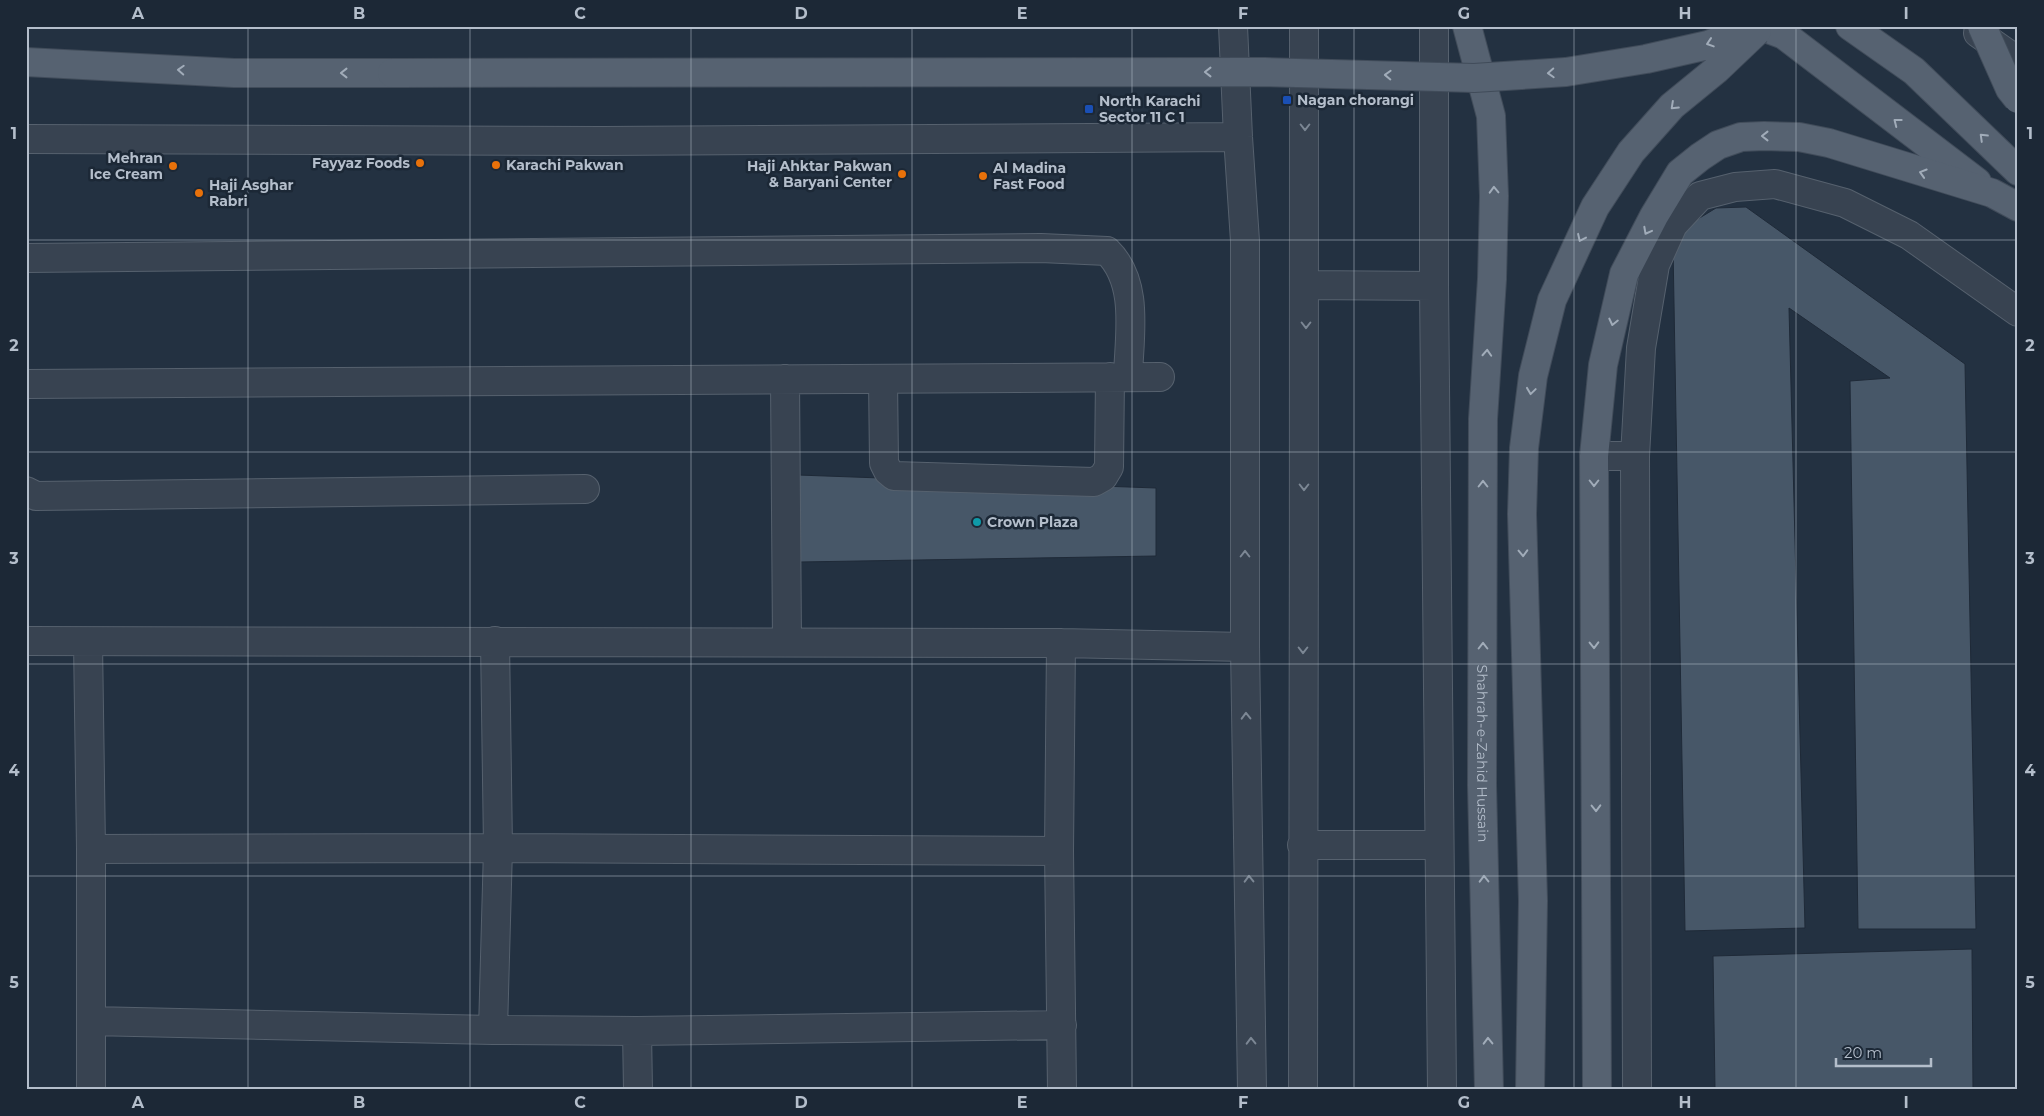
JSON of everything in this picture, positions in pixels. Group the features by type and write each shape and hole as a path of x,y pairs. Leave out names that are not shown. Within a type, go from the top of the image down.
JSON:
{"main road":[{"name":"Shahrah-e-Zahid Hussain","path":"1467,26 1491,116 1494,196 1492,279 1483,419 1482,785 1489,1090"},
{"path":"26,62 234,73 1265,72 1474,78 1566,72 1646,59 1708,45 1756,26"},
{"path":"1530,1090 1534,901 1522,514 1524,448 1533,376 1552,300 1595,207 1631,152 1672,106 1716,70 1761,26 1784,35 1992,193"},
{"path":"1850,26 1914,71 2018,171"},
{"path":"1982,26 2010,89 2018,99"},
{"path":"1597,1090 1594,456 1603,365 1624,274 1654,216 1680,174 1718,145 1741,137 1799,137 1829,143 1992,193 2018,206"}],"street":[{"path":"1233,26 1245,242 1245,647 1252,1090"},
{"path":"1303,1090 1302,845 1306,284 1304,26"},
{"path":"1434,26 1434,286 1442,1090"},
{"path":"1969,26 2018,61"},
{"path":"26,138 613,141 1238,137"},
{"path":"1638,1090 1635,456 1641,348 1655,265 1673,226 1700,196 1735,187 1775,184 1845,203 1910,235 2018,312"},
{"path":"26,258 1031,248 1107,251 1116,259 1129,287 1109,467 1103,477 1094,482 894,476 888,471 884,463 883,379"},
{"path":"1306,284 1434,286"},
{"path":"26,384 1160,377"},
{"path":"785,379 787,642"},
{"path":"1594,456 1635,456"},
{"path":"26,491 36,496 585,490"},
{"path":"26,641 1062,643 1245,647"},
{"path":"493,1030 498,848 495,641"},
{"path":"88,642 91,849 91,1090"},
{"path":"1062,643 1059,851 1062,1090"},
{"path":"1302,845 1439,845"},
{"path":"91,849 498,848 1059,851"},
{"path":"91,1022 637,1031 1062,1025"},
{"path":"637,1031 638,1090"}],"building":[{"path":"1746,207 1965,364 1976,929 1858,929 1850,381 1890,378 1789,308 1805,928 1685,931 1673,246 1688,225 1716,208"},
{"name":"Crown Plaza","path":"798,475 1156,488 1156,556 800,562"},
{"path":"1972,949 1973,1090 1715,1090 1713,956"}],"place":[{"name":"Nagan chorangi","path":"1287,100"},
{"name":"North Karachi Sector 11 C 1","path":"1089,109"},
{"name":"Fayyaz Foods","path":"420,163"},
{"name":"Karachi Pakwan","path":"496,165"},
{"name":"Mehran Ice Cream","path":"173,166"},
{"name":"Haji Ahktar Pakwan & Baryani Center","path":"902,174"},
{"name":"Al Madina Fast Food","path":"983,176"},
{"name":"Haji Asghar Rabri","path":"199,193"},
{"name":"Crown Plaza","path":"977,522"}]}
